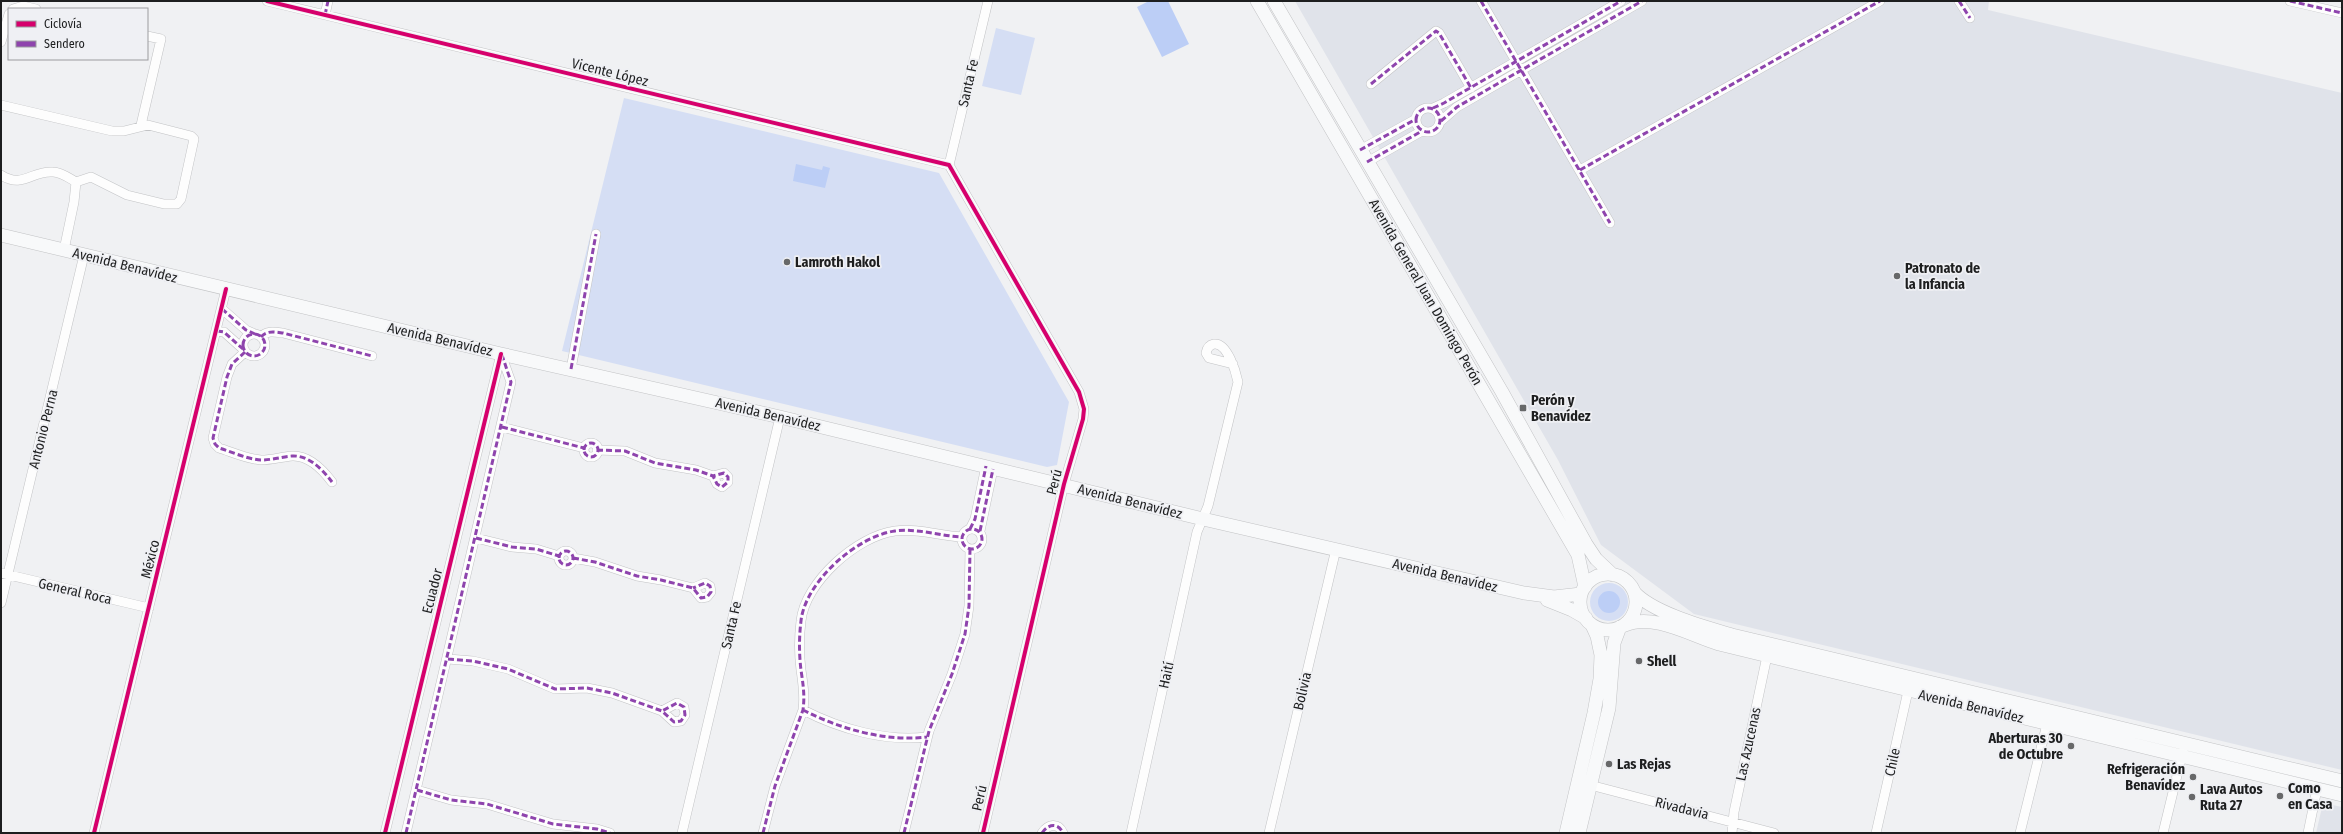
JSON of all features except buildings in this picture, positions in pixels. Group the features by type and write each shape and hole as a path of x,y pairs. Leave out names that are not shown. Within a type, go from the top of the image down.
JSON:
{"main road":[{"name":"Avenida General Juan Domingo Perón","path":"1258,1 1578,555 1583,591"},
{"name":"Avenida General Juan Domingo Perón","path":"1274,1 1502,392 1586,544 1596,559 1613,575"},
{"name":"Avenida Benavídez","path":"1,235 501,354 780,417 1064,484 1203,519 1534,595 1554,597 1583,591"},
{"path":"1566,833 1598,692 1601,655 1597,636 1581,607 1583,591 1597,576 1613,575 1626,581 1634,592 1635,610 1622,626 1614,643 1609,708 1579,833"},
{"name":"Avenida Benavídez","path":"1634,592 1650,605 1705,627 1732,635 2183,750 2342,795"},
{"name":"Avenida Benavídez","path":"1534,595 1572,610 1589,621"},
{"path":"1589,621 1606,630 1622,626"},
{"name":"Avenida Benavídez","path":"1622,626 1634,621 1650,622 1719,644 2047,724 2342,781"}],"street":[{"name":"Vicente López","path":"267,1 949,165"},
{"path":"325,15 328,1"},
{"name":"Santa Fe","path":"949,165 988,1"},
{"path":"1481,1 1610,223"},
{"path":"1422,131 1416,125 1416,119 1420,109 1433,108 1471,88 1619,1 1624,12"},
{"path":"1367,162 1422,131 1434,131 1441,121 1457,107 1642,1"},
{"path":"1580,170 1880,1"},
{"path":"1959,1 1970,18"},
{"path":"2290,1 2342,13"},
{"path":"16,8 23,6 32,8"},
{"path":"1,42 8,18"},
{"path":"1371,84 1436,32 1439,33 1471,88"},
{"path":"141,125 162,39 148,36"},
{"path":"1,105 112,131 124,131 141,125 178,132 194,139 179,203 164,204 143,200 116,191 91,177 76,182 52,172 19,181 12,181 1,175"},
{"path":"1433,108 1439,113 1441,121"},
{"path":"1360,150 1416,119"},
{"name":"Perú","path":"949,165 1083,402 1083,419 1064,484 982,833"},
{"path":"64,250 74,202 76,182"},
{"path":"571,370 596,234"},
{"name":"Antonio Perna","path":"1,603 4,574 84,255"},
{"name":"México","path":"94,833 226,289"},
{"path":"217,331 224,332 251,356 262,353 265,343 258,335 246,330 222,309"},
{"path":"332,482 316,464 304,459 293,456 273,460 259,459 219,448 215,444 213,438 227,377 232,364 244,351 245,338 272,332 283,333 372,356"},
{"path":"406,833 448,659 502,427 511,382 501,354"},
{"name":"Ecuador","path":"385,833 501,354"},
{"name":"Haití","path":"1131,833 1198,532 1208,506 1238,382 1233,364"},
{"name":"Santa Fe","path":"682,833 780,417"},
{"path":"502,427 584,448 585,452 590,456 596,454 597,450 624,451 655,464 696,470 713,476"},
{"path":"970,549 963,543 962,537 965,532 970,529 975,519 990,467"},
{"path":"970,549 976,548 981,544 983,538 980,532 990,467"},
{"path":"970,529 980,532"},
{"path":"764,833 775,786 803,710 805,698 799,644 801,620 808,600 827,572 850,552 879,536 894,531 913,530 962,537"},
{"path":"476,538 512,547 536,549 559,556 561,562 565,564 569,564 572,558 594,562 637,576 693,588"},
{"path":"904,833 928,737 965,634 969,606 970,549"},
{"name":"Bolivia","path":"1269,833 1336,549"},
{"name":"General Roca","path":"4,574 149,608"},
{"name":"Las Azucenas","path":"1732,833 1767,656"},
{"path":"448,659 473,661 508,669 555,689 598,689 662,711"},
{"name":"Chile","path":"1876,833 1908,691"},
{"path":"803,710 838,725 861,731 889,737 928,737"},
{"path":"2020,833 2047,724"},
{"path":"2163,833 2183,750"},
{"name":"Rivadavia","path":"1590,785 1774,833"},
{"path":"2308,833 2317,789"},
{"path":"417,790 451,800 487,804 554,824 597,829 610,833"},
{"path":"1042,833 1046,828 1054,825 1058,826 1063,833"}],"shaded area":[{"name":"Patronato de la Infancia","path":"1295,1 1989,1 1988,10 2342,93 2342,770 1694,614 1601,545 1558,460"},
{"path":"996,28 1035,38 1021,95 982,86"},
{"name":"Lamroth Hakol","path":"624,98 939,173 1069,402 1057,465 1047,467 562,351"},
{"path":"1609,583 1619,586 1625,592 1628,602 1625,612 1619,618 1609,621 1599,618 1593,612 1590,602 1593,592 1599,586"},
{"path":"2323,803 2342,807 2342,833 2316,833"}],"water":[{"path":"1149,1 1168,1 1189,44 1162,57 1137,7"},
{"path":"796,164 822,170 823,166 830,168 825,188 793,181"},
{"path":"1609,591 1617,594 1620,602 1617,610 1609,613 1601,610 1598,602 1601,594"}],"marked path":[{"path":"325,15 328,1"},
{"path":"1481,1 1610,223"},
{"path":"1433,108 1621,1"},
{"path":"1441,121 1457,107 1642,1"},
{"path":"1580,170 1880,1"},
{"path":"1959,1 1970,18"},
{"path":"2290,1 2342,13"},
{"path":"1371,84 1436,31 1439,33 1471,88"},
{"path":"1423,108 1433,108 1440,115 1440,120 1440,125 1433,132 1423,132 1416,125 1416,115 1423,108"},
{"path":"1360,150 1416,119"},
{"path":"1367,162 1422,131"},
{"path":"571,369 596,234"},
{"path":"222,309 246,330 255,334"},
{"path":"217,331 224,332 243,349"},
{"path":"261,337 268,332 283,333 372,356"},
{"path":"254,334 262,337 265,345 262,353 254,356 246,353 243,345 246,337 254,334"},
{"path":"245,352 232,364 227,377 213,438 215,444 219,448 245,457 261,460 298,456 315,464 332,482"},
{"path":"406,833 511,382 502,355"},
{"path":"502,427 584,448"},
{"path":"591,443 596,445 598,450 596,455 591,457 586,455 584,450 586,445 591,443"},
{"path":"597,450 625,451 655,463 696,470 713,476 717,484 722,487 728,482 728,477 724,473 713,476"},
{"path":"970,529 975,519 986,466"},
{"path":"980,531 993,469"},
{"path":"968,529 976,529 982,535 982,539 982,543 976,549 968,549 962,543 962,535 968,529"},
{"path":"763,833 775,786 803,710 804,694 800,658 800,633 801,621 805,606 812,591 835,563 850,551 880,535 904,530 962,537"},
{"path":"476,538 512,547 536,549 559,556"},
{"path":"904,833 929,731 952,674 965,634 969,606 970,549"},
{"path":"566,551 571,553 573,558 571,563 566,565 561,563 559,558 561,553 566,551"},
{"path":"573,558 595,562 637,576 693,588 701,598 707,597 711,592 710,586 705,583 693,588"},
{"path":"448,659 473,661 508,669 555,689 587,688 612,693 662,711 674,722 681,721 685,715 684,707 677,703 662,711"},
{"path":"803,710 832,723 880,736 896,738 927,737"},
{"path":"417,790 451,800 487,804 553,824 597,829 610,833"},
{"path":"1042,833 1050,826 1058,827 1063,833"}],"cycle path":[{"path":"267,1 949,165 1079,392 1084,409 1083,419 1064,484 983,833"},
{"path":"94,833 226,289"},
{"path":"385,833 501,354"}],"place":[{"name":"Lamroth Hakol","path":"787,262"},
{"name":"Patronato de la Infancia","path":"1897,276"},
{"name":"Perón y Benavídez","path":"1523,408"},
{"name":"Shell","path":"1639,661"},
{"name":"Aberturas 30 de Octubre","path":"2071,746"},
{"name":"Las Rejas","path":"1609,764"},
{"name":"Refrigeración Benavídez","path":"2193,777"},
{"name":"Como en Casa","path":"2280,796"},
{"name":"Lava Autos Ruta 27","path":"2192,797"}]}
